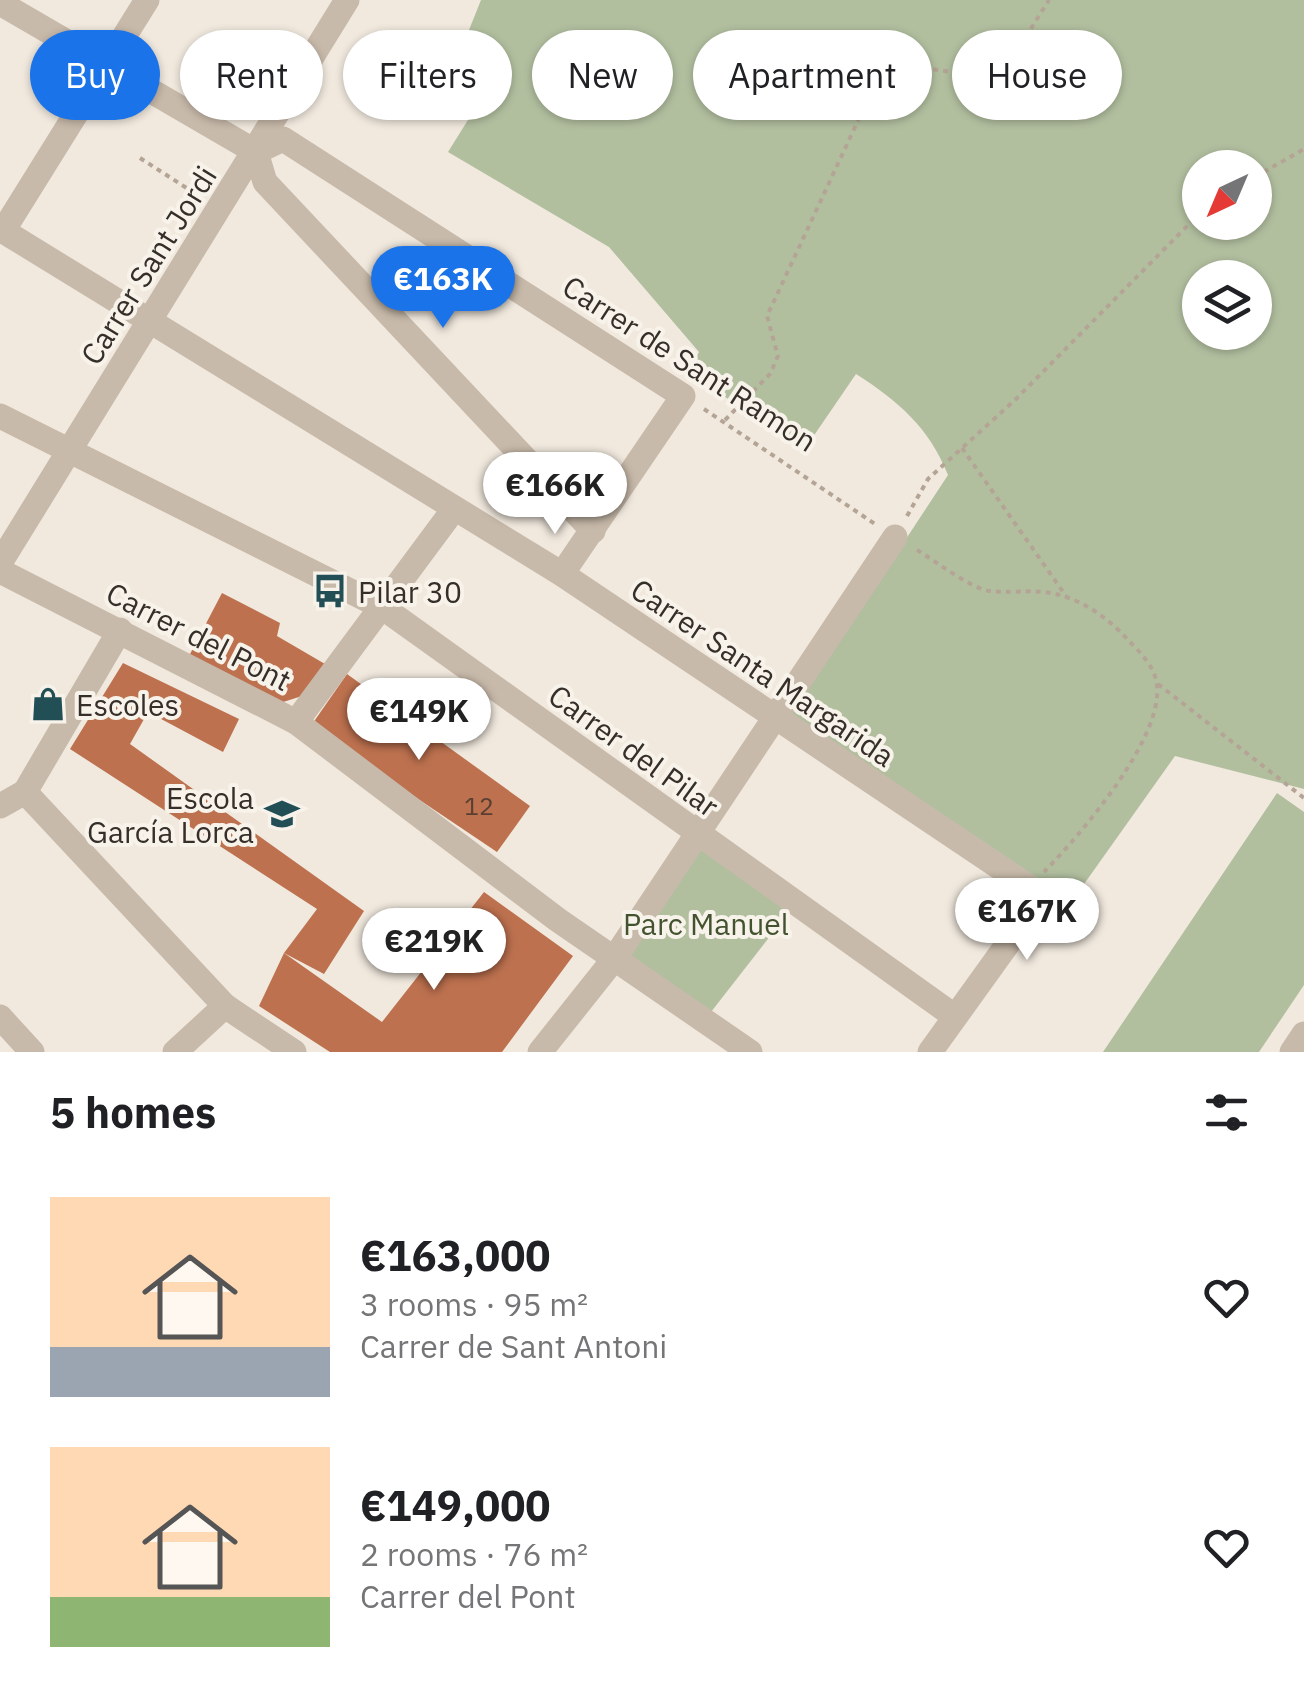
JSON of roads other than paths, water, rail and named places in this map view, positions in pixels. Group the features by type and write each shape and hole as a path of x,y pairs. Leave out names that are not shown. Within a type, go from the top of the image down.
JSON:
{"street":[{"path":"128,30 147,0"},
{"name":"Carrer Sant Jordi","path":"0,563 347,0"},
{"path":"0,3 45,30"},
{"path":"160,97 256,152 265,182 593,530 562,574"},
{"path":"1,230 71,120"},
{"name":"Carrer de Sant Ramon","path":"256,152 283,139 683,396 593,530"},
{"name":"Carrer Santa Margarida","path":"1,230 562,574 772,719 1029,887 1030,913 954,1016"},
{"name":"Carrer del Pilar","path":"0,416 382,607 694,834 954,1016"},
{"path":"296,722 454,509"},
{"path":"540,1052 614,959 894,537"},
{"name":"Carrer del Pont","path":"0,571 296,722 614,959 750,1052"},
{"path":"0,806 25,792 120,630"},
{"path":"25,792 225,1006 294,1052"},
{"path":"176,1052 225,1006"},
{"path":"930,1052 954,1016"},
{"path":"0,1017 32,1052"},
{"path":"1292,1052 1304,1034"}],"place":[{"name":"Pilar 30","path":"330,591"},
{"name":"Escoles","path":"48,704"},
{"name":"Escola García Lorca","path":"282,814"}],"park label":[{"name":"Parc Manuel","path":"706,923"}]}
